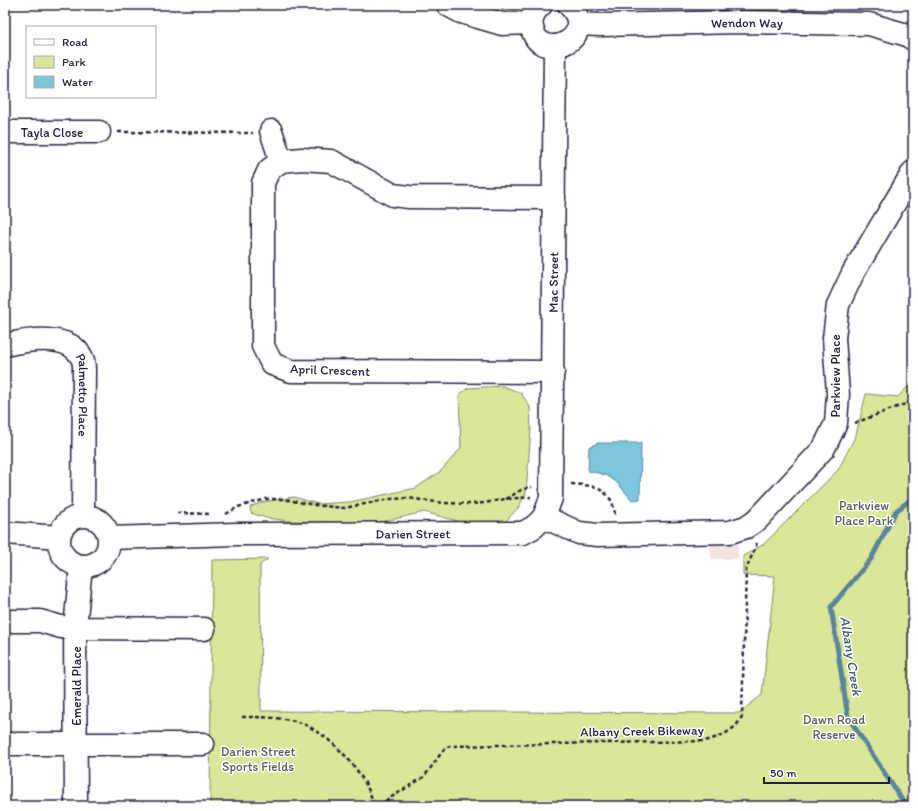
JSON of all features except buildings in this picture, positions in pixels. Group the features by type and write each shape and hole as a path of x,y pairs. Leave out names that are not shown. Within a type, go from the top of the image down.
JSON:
{"street":[{"path":"448,5 461,12 502,24 536,14 532,31 541,42 547,46 555,47 562,46 574,37 577,31 573,14"},
{"name":"Wendon Way","path":"573,14 600,25 744,14 869,24 913,38"},
{"name":"Mac Street","path":"544,517 551,498 555,47"},
{"path":"271,131 281,161 302,159 332,161 392,196 554,198"},
{"name":"Tayla Close","path":"5,132 99,132"},
{"name":"April Crescent","path":"281,161 269,170 263,183 263,346 272,364 291,371 553,372"},
{"name":"Parkview Place","path":"544,517 579,533 598,535 730,532 746,527 758,519 824,448 836,423 838,394 834,338 838,305 853,273 913,172"},
{"name":"Palmetto Place","path":"5,345 23,341 56,340 68,344 77,351 82,358 84,370 83,515"},
{"path":"83,515 96,518 101,521 110,538 107,552 102,558 96,563 82,566 74,564 62,553 59,546 59,538 61,530 65,524 76,516 83,515"},
{"name":"Darien Street","path":"110,538 244,534 523,533 534,527 544,517"},
{"path":"5,533 59,538"},
{"name":"Emerald Place","path":"76,806 75,628 82,566"},
{"path":"5,621 40,621 61,627 75,628 204,629"},
{"path":"5,744 203,744"}],"path":[{"path":"99,132 252,133 271,131"},
{"path":"836,423 853,424 913,401"},
{"path":"571,484 591,486 605,493 614,505 615,521"},
{"path":"505,499 521,490 534,486 534,492"},
{"path":"225,514 238,507 266,499 283,499 314,506 344,508 390,499 408,498 456,504 484,503 505,499 534,497"},
{"path":"177,513 212,514"},
{"name":"Albany Creek Bikeway","path":"380,806 382,803 424,777 445,748 450,746 705,741 725,734 741,721 742,716 746,570 762,530 758,519"},
{"path":"242,717 273,718 294,721 312,727 344,754 359,771 368,786 374,806"}],"shaded area":[{"path":"710,541 738,541 738,559 711,559"}],"green space":[{"path":"913,381 913,806 210,806 212,560 268,559 260,565 261,711 739,713 762,695 775,576 743,575 743,556 764,544 838,470 856,435 866,394 898,397"},
{"path":"503,386 521,393 530,407 531,429 526,493 518,508 505,522 480,527 424,512 377,523 290,521 266,518 251,513 250,507 263,502 294,497 318,504 350,502 416,488 441,471 461,448 459,395 468,388"}],"water":[{"path":"598,443 641,443 640,499 632,500 614,480 609,477 588,471 589,447"}],"waterway":[{"name":"Albany Creek","path":"906,806 848,717 831,607 871,559 896,511 913,498"}],"park label":[{"name":"Parkview Place Park","path":"864,512"},
{"name":"Dawn Road Reserve","path":"834,726"},
{"name":"Darien Street Sports Fields","path":"258,758"}]}
